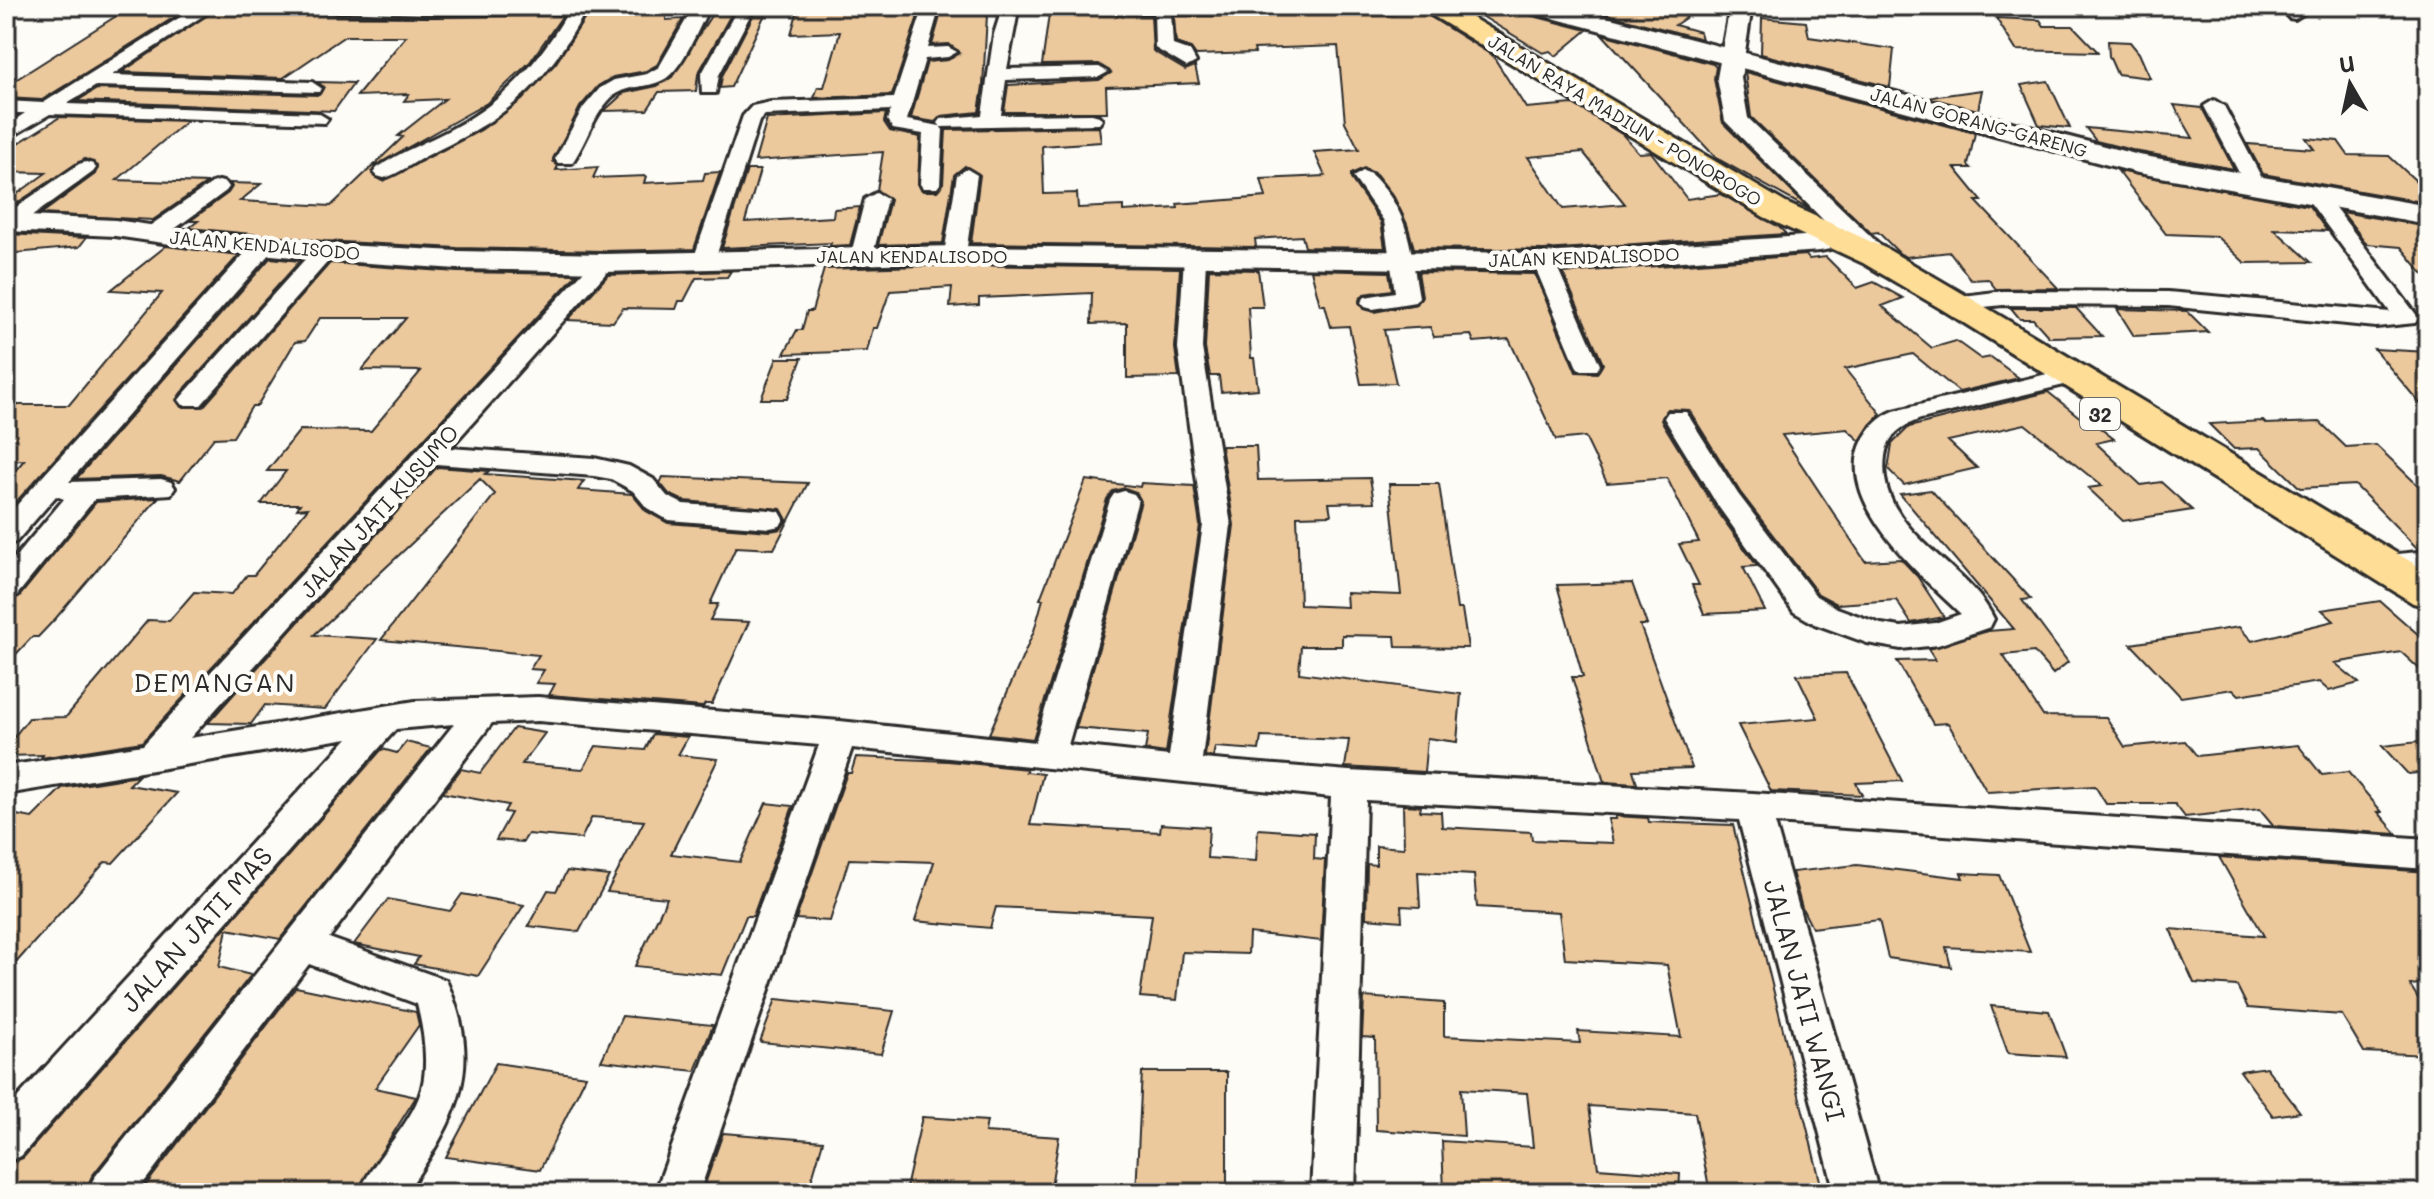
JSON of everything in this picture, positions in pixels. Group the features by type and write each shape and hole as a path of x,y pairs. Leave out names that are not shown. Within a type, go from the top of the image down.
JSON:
{"highway":[{"name":"JALAN RAYA MADIUN - PONOROGO","path":"1434,6 1775,210 1820,243 2428,592"},
{"name":"JALAN RAYA MADIUN - PONOROGO","path":"1775,210 1875,256 1955,303 2059,379 2428,612"}],"main road":[{"name":"JALAN GORANG-GARENG","path":"1535,6 2138,164 2428,215"}],"street":[{"path":"6,134 210,6"},
{"path":"336,6 430,9 644,6"},
{"path":"565,159 602,94 620,85 653,80 666,70 702,6"},
{"path":"709,89 710,75 747,6"},
{"path":"930,184 933,130 900,125 897,120 932,6"},
{"path":"996,120 991,118 1003,34 1011,6"},
{"path":"1102,6 1407,6"},
{"path":"1741,6 1727,86 1728,100 1737,121 1875,256"},
{"path":"384,172 510,102 551,58 579,8"},
{"path":"1162,8 1164,48 1184,55 1187,62"},
{"path":"998,73 1018,66 1022,48 1003,34"},
{"path":"918,54 948,52"},
{"path":"998,73 1099,72"},
{"path":"93,80 153,85 312,88"},
{"path":"704,260 750,120 756,112 779,107 900,104"},
{"path":"2214,106 2256,186"},
{"path":"6,107 318,119"},
{"path":"948,123 1092,120"},
{"path":"7,223 86,168"},
{"path":"955,254 967,175"},
{"path":"1363,177 1392,213 1407,297 1373,302"},
{"path":"153,234 219,187"},
{"path":"1955,303 2003,298 2168,299 2376,320 2407,318 2317,197"},
{"path":"862,254 876,199"},
{"name":"JALAN KENDALISODO","path":"7,223 85,226 324,252 457,260 604,263 862,254 1544,262 1820,243"},
{"path":"6,535 263,247"},
{"path":"192,400 324,252"},
{"path":"1184,771 1217,525 1190,348 1195,258"},
{"path":"1544,262 1588,365"},
{"name":"JALAN JATI KUSUMO","path":"152,758 604,263"},
{"path":"1677,418 1728,500 1805,604 1826,616 1878,635 1901,638 1938,634 1979,619 1975,610 1885,513 1872,491 1869,473 1877,439 1884,427 1897,419 1950,403 2059,379"},
{"path":"430,455 594,467 619,472 643,485 657,502 678,513 770,519"},
{"path":"45,491 161,488"},
{"path":"6,588 87,490"},
{"path":"1048,755 1124,500"},
{"path":"2378,564 2428,561"},
{"path":"109,1193 484,709"},
{"path":"6,780 415,713 538,709 840,734 1184,771 1349,785 1753,807 2427,855"},
{"name":"JALAN JATI MAS","path":"6,1141 386,718"},
{"path":"677,1193 840,734"},
{"path":"1333,1193 1349,785"},
{"name":"JALAN JATI WANGI","path":"1753,807 1857,1193"},
{"path":"299,944 432,992 439,1005 444,1062 438,1102 381,1193"}],"building":[{"path":"132,6 192,6 42,100 6,98 6,86"},
{"path":"221,6 273,6 264,11 298,10 294,14 430,17 563,15 530,62 487,103 375,166 372,174 383,181 481,130 522,100 556,63 587,15 644,14 655,6 666,6 666,20 683,19 657,65 646,71 613,77 598,86 580,107 553,161 558,166 556,170 598,167 593,178 646,176 644,183 703,180 705,173 720,172 694,249 457,248 324,241 189,228 198,221 190,221 228,193 232,187 230,183 261,184 240,201 331,206 403,137 398,136 445,99 404,101 409,94 357,96 406,36 345,36 283,78 122,72"},
{"path":"799,6 921,7 892,95 814,98 818,87 824,87 840,32 791,34"},
{"path":"943,6 961,6 961,11 984,10 983,15 987,15 979,112 941,116 935,122 911,118 927,62 948,60 960,53 949,44 932,45"},
{"path":"1465,6 1520,6 1525,14 1587,30 1556,56 1550,51 1543,53"},
{"path":"1576,6 1703,6 1675,25 1700,32 1702,39"},
{"path":"756,10 767,10 731,87 720,88 722,76"},
{"path":"714,11 733,11 698,74 696,91 659,92 647,110 604,111 624,93 657,86 672,77"},
{"path":"1421,11 1493,56 1526,108 1573,104 1623,135 1639,153 1651,152 1687,199 1721,194 1786,234 1544,250 1414,248 1394,197 1376,174 1364,168 1351,174 1351,179 1381,222 1385,248 1305,247 1302,236 1255,239 1256,247 971,243 980,175 965,166 954,175 943,243 878,245 890,200 877,190 883,152 755,161 767,119 886,113 884,122 890,131 920,137 918,186 923,191 937,191 943,184 946,130 1099,127 1101,142 1042,146 1044,194 1077,193 1078,208 1123,206 1123,211 1266,197 1261,179 1325,176 1314,152 1359,149 1345,122 1338,46 1196,55 1191,48 1176,43 1174,16 1390,15","holes":["1583,152 1625,204 1563,209 1528,157"]},
{"path":"1049,14 1151,15 1153,51 1185,70 1195,66 1199,83 1106,87 1107,112 1004,112 1008,85 1099,80 1111,73 1099,64 1042,65"},
{"path":"1762,18 1806,22 1809,37 1894,49 1890,87 1761,54"},
{"path":"1996,18 2040,20 2044,26 2073,26 2098,52 2016,50"},
{"path":"1602,34 1713,64 1716,67 1714,79 1723,123 1810,210 1716,158"},
{"path":"2108,41 2130,42 2139,53 2150,78 2117,74 2109,56"},
{"path":"1745,72 1975,133 1968,165 1971,168 1955,168 1982,201 1976,201 2058,288 1996,289 1988,279 1971,280 1950,252 1906,257 1899,253 1878,232 1871,233 1751,117"},
{"path":"2048,81 2070,128 2039,125 2021,85"},
{"path":"317,82 354,83 334,111 77,101 97,89 319,95 324,87"},
{"path":"1982,90 1978,110 1930,98 1938,96"},
{"path":"2174,105 2202,108 2234,169 2096,141 2086,128 2193,138"},
{"path":"60,117 187,121 117,180 207,183 153,220 41,214 95,174 98,166 85,159 6,210 6,202 46,173 6,172 6,151"},
{"path":"2306,138 2338,141 2348,155 2389,156 2428,192 2428,203 2263,174 2247,144 2314,149"},
{"path":"747,170 760,170 745,222 833,217 834,209 860,207 850,245 830,246 831,243 722,248"},
{"path":"2118,171 2309,206 2327,231 2274,229 2311,262 2245,263 2216,236 2166,234"},
{"path":"2342,212 2428,227 2428,280 2401,247 2367,244"},
{"path":"6,234 86,238 79,247 6,254"},
{"path":"166,246 239,255 6,513 6,482 24,460 6,461 6,405 69,405 162,293 111,290"},
{"path":"1806,255 1809,259 1826,257 1857,288 1874,282 1903,298 1882,306 1932,348 1956,341 1981,359 1991,357 2019,378 1959,392 1913,354 1845,369 1881,414 1860,441 1847,429 1782,435 1865,561 1901,559 1917,576 1944,617 1911,623 1896,600 1837,604 1818,594 1740,492 1689,410 1668,409 1661,420 1715,508 1757,566 1743,567 1765,611 1704,614 1692,585 1699,585 1679,544 1699,542 1667,478 1607,483 1585,437 1556,440 1509,339 1474,342 1471,335 1434,337 1430,327 1384,330 1396,383 1361,384 1349,326 1331,327 1325,305 1320,305 1311,270 1389,272 1392,290 1364,294 1359,300 1363,309 1374,312 1417,304 1422,296 1418,272 1535,274 1576,372 1597,373 1603,364 1563,273"},
{"path":"270,258 300,261 181,393 176,400 181,407 203,407 330,263 457,272 577,274 142,742 41,758 43,755 6,756 6,747 29,718 66,717 148,620 169,621 194,592 232,594 247,575 254,575 308,508 297,509 300,504 261,504 286,471 267,471 300,430 371,431 421,371 362,370 406,318 320,318 305,341 295,342 257,406 252,406 233,437 214,438 180,481 161,476 76,479"},
{"path":"955,265 1180,268 1175,348 1179,377 1127,378 1127,323 1091,324 1092,293 979,298 979,305 950,307 952,287 890,291 877,328 873,328 867,351 784,354 797,330 802,330 807,311 812,311 824,269"},
{"path":"1209,269 1258,270 1263,307 1248,307 1251,358 1254,358 1258,389 1221,392 1219,376 1210,376 1205,348"},
{"path":"731,271 727,277 696,278 676,309 623,308 613,322 568,320 608,275"},
{"path":"2011,308 2076,308 2102,336 2049,337 2033,319 2020,319"},
{"path":"2117,309 2187,311 2208,332 2134,336"},
{"path":"2374,349 2428,352 2428,413"},
{"path":"777,358 802,358 787,399 761,399"},
{"path":"2048,392 2114,439 2096,443 2141,485 2161,482 2192,510 2123,521 2088,488 2102,486 2025,424 1948,441 1977,468 1904,485 1888,469 1892,444 1909,427"},
{"path":"2263,421 2266,424 2320,422 2346,447 2376,445 2428,495 2428,548 2418,549 2355,485 2300,488 2259,448 2234,449 2209,424"},
{"path":"1221,446 1256,446 1258,480 1370,478 1374,502 1329,503 1331,515 1297,516 1300,605 1347,607 1346,593 1401,595 1389,484 1439,484 1457,609 1462,609 1468,648 1396,647 1395,636 1342,635 1342,646 1301,646 1299,673 1461,694 1457,742 1427,738 1424,772 1345,767 1349,740 1261,737 1259,750 1215,747 1213,757 1205,756 1234,525"},
{"path":"437,467 489,471 485,474 584,481 578,490 632,494 646,511 668,523 770,531 781,529 787,520 781,509 684,501 669,494 660,483 663,477 808,483 774,549 736,547 710,604 718,604 710,620 749,622 712,704 703,707 549,695 555,684 536,683 544,670 530,669 539,655 381,640 495,494 480,479 314,635 377,639 325,709 265,705 251,724 208,723"},
{"path":"1086,480 1140,487 1141,483 1194,486 1200,525 1166,753 1145,750 1148,734 1076,728 1141,501 1136,492 1125,488 1113,491 1107,499 1033,739 989,734 1034,631 1043,599 1040,599"},
{"path":"1931,490 2031,599 2022,600 2068,662 2053,674 2034,652 2003,655 2043,716 2106,717 2125,747 2185,741 2197,756 2298,745 2322,775 2348,772 2397,834 2274,826 2260,809 2185,817 2175,804 2106,804 2095,786 1987,792 1948,723 1933,724 1897,661 1935,660 1928,649 1988,631 2014,629 1900,494"},
{"path":"158,498 56,618 38,637 32,637 6,665 6,601 19,597 96,502"},
{"path":"1632,583 1647,625 1640,625 1692,768 1633,770 1637,784 1604,782 1572,677 1583,677 1557,585"},
{"path":"2380,601 2428,643 2428,677 2401,652 2335,663 2359,683 2329,691 2319,682 2239,695 2233,689 2181,697 2131,644 2239,627 2252,641 2334,621 2322,610"},
{"path":"1846,673 1902,781 1856,783 1862,795 1771,791 1738,725 1818,718 1797,675"},
{"path":"514,728 545,733 522,764 583,769 596,746 645,750 653,734 688,737 678,755 718,759 671,854 740,862 766,803 793,806 753,916 746,916 722,975 635,966 667,898 607,892 644,821 592,817 581,839 528,834 523,842 496,840 511,813 504,812 508,805 443,793 461,769 480,773"},
{"path":"2428,741 2428,772 2408,774 2382,746"},
{"path":"406,742 431,748 280,939 227,929 219,967 251,975 92,1176 84,1193 6,1193 6,1165 23,1158 382,749 397,753"},
{"path":"856,757 948,761 1028,769 1026,772 1043,774 1030,825 1160,832 1161,824 1209,827 1207,858 1256,861 1258,829 1315,833 1314,859 1325,860 1321,941 1249,933 1248,954 1182,952 1177,1000 1140,997 1152,915 996,907 990,928 915,921 934,862 849,859 830,921 796,919 847,773 851,773"},
{"path":"138,776 129,785 177,793 113,863 105,862 6,974 6,813 32,818 62,788"},
{"path":"1403,805 1421,806 1420,811 1441,812 1442,827 1531,832 1532,840 1613,843 1608,819 1616,819 1615,816 1648,818 1649,822 1733,825 1823,1193 1710,1193 1695,1113 1589,1106 1598,1168 1680,1174 1679,1193 1444,1193 1442,1141 1533,1147 1527,1093 1461,1089 1464,1136 1376,1130 1375,1038 1362,1037 1364,997 1444,1003 1444,1036 1580,1043 1578,1031 1681,1037 1667,965 1565,959 1559,912 1477,907 1474,875 1418,872 1420,907 1401,906 1402,921 1366,918 1367,864 1376,865 1376,846 1404,848"},
{"path":"2219,857 2428,872 2428,983 2410,985 2428,1014 2428,1055 2364,1052 2342,1015 2248,1008 2237,986 2194,983 2170,929 2264,936"},
{"path":"1857,865 1963,878 1961,873 1999,875 2030,952 1946,947 1951,967 1888,958 1879,920 1812,928 1802,908 1792,872"},
{"path":"567,871 609,876 579,932 528,926 548,890 556,891"},
{"path":"462,894 524,905 478,976 414,964 419,957 354,944 388,899 450,911"},
{"path":"296,987 416,1012 419,1025 375,1088 416,1097 356,1193 140,1193"},
{"path":"776,999 894,1011 881,1054 760,1042"},
{"path":"1991,1006 2049,1011 2066,1057 2008,1053"},
{"path":"622,1016 713,1025 695,1071 601,1061"},
{"path":"496,1063 586,1076 540,1170 446,1157"},
{"path":"2266,1067 2300,1112 2273,1116 2240,1071"},
{"path":"1142,1072 1227,1072 1227,1193 1136,1193"},
{"path":"922,1117 987,1121 985,1132 1059,1137 1050,1193 905,1193"},
{"path":"723,1133 823,1141 808,1192 705,1184"}],"district":[{"name":"DEMANGAN","path":"215,682"}]}
